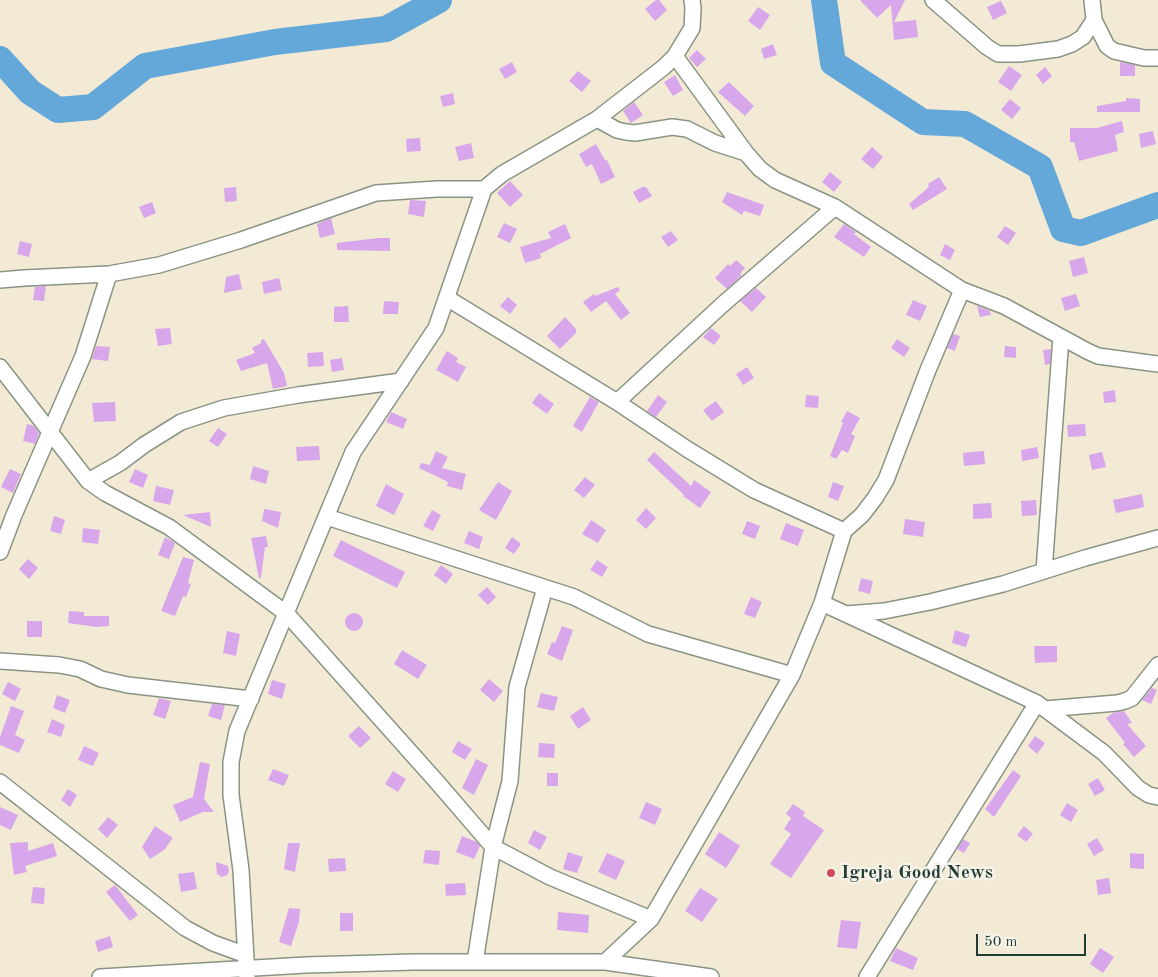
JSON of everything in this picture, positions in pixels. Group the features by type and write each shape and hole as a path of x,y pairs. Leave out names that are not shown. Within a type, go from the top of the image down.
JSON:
{"street":[{"path":"246,967 241,870 231,795 231,762 237,731 353,452 436,328 484,189 502,174 597,119 664,67 675,56 692,28 694,8 692,0"},
{"path":"934,0 987,47 998,54 1019,54 1058,49 1072,44 1082,37 1094,20"},
{"path":"1092,0 1094,20 1107,46 1114,51 1144,58 1158,58"},
{"path":"675,56 746,153 760,169 775,180 835,207 962,290 1004,306 1098,356 1158,364"},
{"path":"597,119 617,130 626,132 635,133 672,127 687,129 715,143 746,153"},
{"path":"0,280 109,274 159,265 241,240 376,194 484,189"},
{"path":"617,402 722,305 835,207"},
{"path":"0,552 14,515 83,356 109,274"},
{"path":"605,962 651,919 792,675 822,603 844,531 862,516 886,480 928,370 962,290"},
{"path":"447,298 617,402 687,449 754,490 844,531"},
{"path":"1044,571 1060,337"},
{"path":"0,367 70,461 88,481 105,493 169,527 287,614 493,847 550,878 651,919"},
{"path":"88,481 120,463 144,445 181,422 224,408 298,395 401,381"},
{"path":"0,523 14,515"},
{"path":"327,517 574,597 648,634 792,675"},
{"path":"844,614 884,611 930,602 1003,584 1158,538"},
{"path":"475,962 493,847 510,781 517,687 545,588"},
{"path":"822,603 1041,706 1104,753 1138,788 1149,795 1158,797"},
{"path":"0,661 59,665 80,669 101,679 128,685 251,699"},
{"path":"1041,706 1117,703 1125,701 1132,698 1158,665"},
{"path":"867,977 1041,706"},
{"path":"0,782 185,928 213,943 246,967"},
{"path":"100,977 246,967 309,971 475,962 605,962 711,977"}],"building":[{"path":"656,0 659,0 667,10 655,21 645,9"},
{"path":"860,0 905,0 894,22 916,20 918,37 894,40 891,5 877,18"},
{"path":"1001,1 1007,13 993,20 987,7"},
{"path":"758,7 770,15 760,30 748,21"},
{"path":"773,44 777,55 764,59 761,49"},
{"path":"697,50 706,59 697,67 689,58"},
{"path":"512,62 517,72 505,79 499,69"},
{"path":"1120,62 1135,65 1135,76 1120,76"},
{"path":"1009,66 1022,75 1011,91 998,82"},
{"path":"1045,67 1052,76 1043,84 1036,75"},
{"path":"578,71 591,81 582,92 569,81"},
{"path":"675,75 683,90 673,96 664,82"},
{"path":"729,82 754,106 745,116 718,92"},
{"path":"453,93 455,104 443,107 440,96"},
{"path":"1126,98 1140,99 1140,112 1097,112 1097,106 1126,101"},
{"path":"1010,99 1021,108 1012,119 1001,110"},
{"path":"634,102 643,115 631,123 623,111"},
{"path":"1122,121 1124,132 1115,135 1118,151 1079,161 1074,142 1070,142 1070,128 1097,128"},
{"path":"1153,131 1156,144 1141,148 1139,134"},
{"path":"420,138 421,151 407,152 406,139"},
{"path":"471,143 474,158 459,161 455,147"},
{"path":"596,144 605,160 607,160 615,177 601,184 592,164 586,167 579,154"},
{"path":"872,147 883,157 873,169 861,159"},
{"path":"830,172 842,182 834,192 822,182"},
{"path":"939,177 947,189 913,210 909,204 929,187 928,184"},
{"path":"510,181 523,195 510,207 497,193"},
{"path":"236,187 237,201 225,202 224,188"},
{"path":"646,187 652,196 639,203 633,192"},
{"path":"727,192 764,205 760,216 744,211 742,215 722,202"},
{"path":"410,200 426,201 424,217 408,214"},
{"path":"152,202 156,213 144,218 139,207"},
{"path":"331,218 335,234 320,238 317,224"},
{"path":"504,223 517,229 510,243 497,237"},
{"path":"565,224 571,238 540,254 541,258 525,263 520,247 551,238 548,232"},
{"path":"844,224 856,232 854,234 871,247 864,257 834,237"},
{"path":"1005,226 1016,233 1008,245 997,237"},
{"path":"671,231 678,240 668,247 661,237"},
{"path":"390,238 390,251 337,250 337,243"},
{"path":"20,241 32,244 29,257 17,254"},
{"path":"945,244 955,250 950,260 940,255"},
{"path":"1084,257 1088,273 1073,277 1069,261"},
{"path":"736,260 745,268 740,274 742,275 727,289 715,278 728,264 730,266"},
{"path":"239,274 242,289 224,293 226,277"},
{"path":"279,278 282,290 264,294 262,282"},
{"path":"46,286 44,301 33,300 35,287"},
{"path":"618,287 620,290 615,294 630,313 621,320 606,301 591,312 583,302 594,294 595,296"},
{"path":"756,288 766,297 752,312 740,301"},
{"path":"1076,294 1080,306 1065,311 1061,298"},
{"path":"508,297 517,305 510,314 500,306"},
{"path":"913,300 927,306 920,321 906,315"},
{"path":"384,301 399,302 398,314 383,314"},
{"path":"348,306 349,322 334,322 334,307"},
{"path":"977,306 990,311 991,315 980,317"},
{"path":"565,317 576,329 576,333 560,349 547,336"},
{"path":"170,328 172,344 158,346 155,329"},
{"path":"711,328 721,336 714,345 703,337"},
{"path":"953,334 960,336 955,351 947,348"},
{"path":"264,339 284,373 287,386 273,389 267,363 241,371 236,360 255,353 252,348"},
{"path":"897,339 910,348 904,357 891,348"},
{"path":"96,346 110,347 108,361 92,359"},
{"path":"1005,346 1016,347 1016,358 1004,357"},
{"path":"1051,349 1050,364 1045,365 1043,350"},
{"path":"447,351 458,358 456,362 466,367 458,382 436,370"},
{"path":"323,352 324,366 308,367 307,353"},
{"path":"342,358 344,370 332,372 330,360"},
{"path":"747,367 754,378 743,385 736,374"},
{"path":"1115,390 1116,402 1104,403 1103,392"},
{"path":"539,393 554,404 547,414 532,403"},
{"path":"658,395 667,402 656,417 647,411"},
{"path":"806,395 819,396 818,408 805,407"},
{"path":"590,397 599,402 582,432 573,426"},
{"path":"716,401 724,412 712,421 703,410"},
{"path":"115,402 116,421 94,422 92,403"},
{"path":"847,411 860,418 851,434 855,436 848,453 842,450 836,459 830,456 843,423 841,422"},
{"path":"391,412 407,419 403,429 386,422"},
{"path":"27,424 34,426 39,433 35,444 23,441"},
{"path":"1085,424 1086,436 1068,437 1067,425"},
{"path":"218,428 227,434 218,447 209,441"},
{"path":"319,446 320,460 297,461 296,447"},
{"path":"1037,447 1039,458 1022,461 1021,450"},
{"path":"436,451 448,457 442,468 466,474 462,490 447,486 448,482 419,468 421,463 430,465"},
{"path":"984,451 985,464 964,466 963,453"},
{"path":"654,452 691,486 694,480 711,492 700,508 683,496 647,460"},
{"path":"1102,452 1106,467 1092,470 1089,455"},
{"path":"253,466 269,471 266,484 250,479"},
{"path":"10,469 21,474 13,493 1,487"},
{"path":"135,469 148,475 143,488 129,482"},
{"path":"585,477 595,485 584,498 574,490"},
{"path":"498,482 512,491 496,520 479,510"},
{"path":"833,482 844,486 838,501 828,497"},
{"path":"386,484 404,494 394,515 376,506"},
{"path":"156,486 174,490 170,505 153,501"},
{"path":"1142,494 1144,507 1116,513 1113,500"},
{"path":"1036,500 1037,515 1022,516 1021,501"},
{"path":"991,503 992,518 973,519 973,504"},
{"path":"646,508 656,518 646,529 636,520"},
{"path":"264,509 281,512 278,528 262,521"},
{"path":"432,510 441,515 433,531 423,526"},
{"path":"210,512 211,527 183,515"},
{"path":"54,516 65,520 61,534 50,531"},
{"path":"905,519 925,522 923,537 903,534"},
{"path":"591,520 606,530 598,543 582,534"},
{"path":"747,521 760,526 755,539 742,534"},
{"path":"786,523 804,530 798,546 780,539"},
{"path":"83,528 100,530 98,544 82,542"},
{"path":"469,531 483,537 479,549 464,543"},
{"path":"266,536 268,547 265,547 261,578 259,578 251,538"},
{"path":"165,537 175,543 169,559 158,555"},
{"path":"512,537 521,544 514,554 505,548"},
{"path":"341,540 405,572 397,588 333,556"},
{"path":"183,557 194,560 188,583 191,584 186,597 183,596 175,616 161,611"},
{"path":"28,559 38,568 29,579 19,569"},
{"path":"597,560 608,567 602,577 590,570"},
{"path":"441,565 453,574 446,584 434,575"},
{"path":"861,578 873,581 870,594 858,591"},
{"path":"487,587 496,597 488,605 478,595"},
{"path":"751,597 762,602 755,618 744,614"},
{"path":"69,611 84,612 84,616 109,616 109,626 97,627 68,623"},
{"path":"354,613 360,616 363,622 360,628 354,631 348,628 345,622 348,616"},
{"path":"27,621 42,621 42,637 27,637"},
{"path":"562,626 573,630 562,661 547,654 552,642 555,643"},
{"path":"955,630 970,635 966,647 952,643"},
{"path":"227,631 240,634 236,656 223,653"},
{"path":"1034,646 1057,646 1057,662 1035,663"},
{"path":"402,650 427,665 418,679 394,664"},
{"path":"489,679 503,691 494,702 480,690"},
{"path":"272,680 286,684 282,699 268,694"},
{"path":"8,682 21,689 15,701 2,694"},
{"path":"1152,688 1157,690 1151,704 1142,700"},
{"path":"541,693 558,697 554,711 537,707"},
{"path":"57,695 70,700 65,713 53,708"},
{"path":"159,698 171,701 165,719 153,715"},
{"path":"212,704 225,705 221,720 208,716"},
{"path":"11,706 24,711 15,735 25,740 19,753 0,745 0,737"},
{"path":"583,707 591,720 578,729 570,716"},
{"path":"1124,711 1132,723 1127,724 1146,746 1134,757 1106,718 1113,713"},
{"path":"52,719 65,725 61,737 47,732"},
{"path":"359,726 371,738 360,748 348,736"},
{"path":"1035,736 1045,743 1037,754 1028,746"},
{"path":"458,741 472,749 465,760 452,752"},
{"path":"539,743 555,744 554,758 538,757"},
{"path":"84,746 99,753 93,766 78,760"},
{"path":"476,759 488,765 474,795 462,788"},
{"path":"200,762 210,764 204,799 214,812 203,812 180,822 173,805 193,797"},
{"path":"273,769 289,775 284,786 268,780"},
{"path":"1013,770 1021,776 994,817 985,809"},
{"path":"393,771 406,779 398,792 385,784"},
{"path":"547,773 558,773 558,786 547,786"},
{"path":"1098,778 1105,790 1095,796 1088,784"},
{"path":"68,789 77,795 70,807 61,800"},
{"path":"646,802 662,809 655,825 639,818"},
{"path":"1067,803 1078,810 1071,822 1060,815"},
{"path":"793,804 805,812 803,816 824,830 791,878 770,864 791,834 784,829 791,818 786,814"},
{"path":"0,807 18,815 11,830 0,825"},
{"path":"108,817 118,825 107,838 98,829"},
{"path":"155,826 173,838 164,850 150,859 142,847"},
{"path":"1024,826 1033,834 1026,842 1017,835"},
{"path":"534,830 547,837 540,850 528,843"},
{"path":"719,832 740,846 726,868 705,854"},
{"path":"462,836 477,842 480,846 474,859 456,852"},
{"path":"1097,838 1104,850 1094,856 1087,844"},
{"path":"963,839 970,843 964,853 957,849"},
{"path":"28,842 28,851 53,843 57,856 25,866 27,872 14,875 10,843"},
{"path":"288,843 300,843 295,872 284,869"},
{"path":"425,850 440,851 439,865 423,863"},
{"path":"568,852 583,857 577,873 563,869"},
{"path":"607,853 625,861 616,880 598,872"},
{"path":"1130,853 1144,854 1144,869 1130,868"},
{"path":"345,858 346,871 329,872 328,859"},
{"path":"216,862 228,866 229,871 227,875 222,877 217,874"},
{"path":"194,872 197,889 181,892 178,874"},
{"path":"1109,878 1111,893 1098,895 1096,880"},
{"path":"465,883 466,895 446,896 445,884"},
{"path":"115,885 138,915 130,921 106,892"},
{"path":"33,887 45,888 44,904 31,903"},
{"path":"700,888 718,899 702,922 685,911"},
{"path":"289,908 300,909 299,922 291,946 279,942"},
{"path":"558,912 589,915 588,933 557,930"},
{"path":"340,913 353,913 353,931 340,931"},
{"path":"841,920 861,922 857,949 837,947"},
{"path":"110,936 113,947 98,952 95,941"},
{"path":"896,948 918,958 913,970 890,961"},
{"path":"1100,948 1114,957 1103,973 1090,964"}],"waterway":[{"path":"0,59 30,92 58,110 93,107 145,66 275,42 386,29 439,0"},
{"path":"824,0 833,63 923,122 965,124 1040,167 1063,229 1081,233 1158,205"}],"place":[{"name":"Igreja Good News","path":"831,873"}]}
